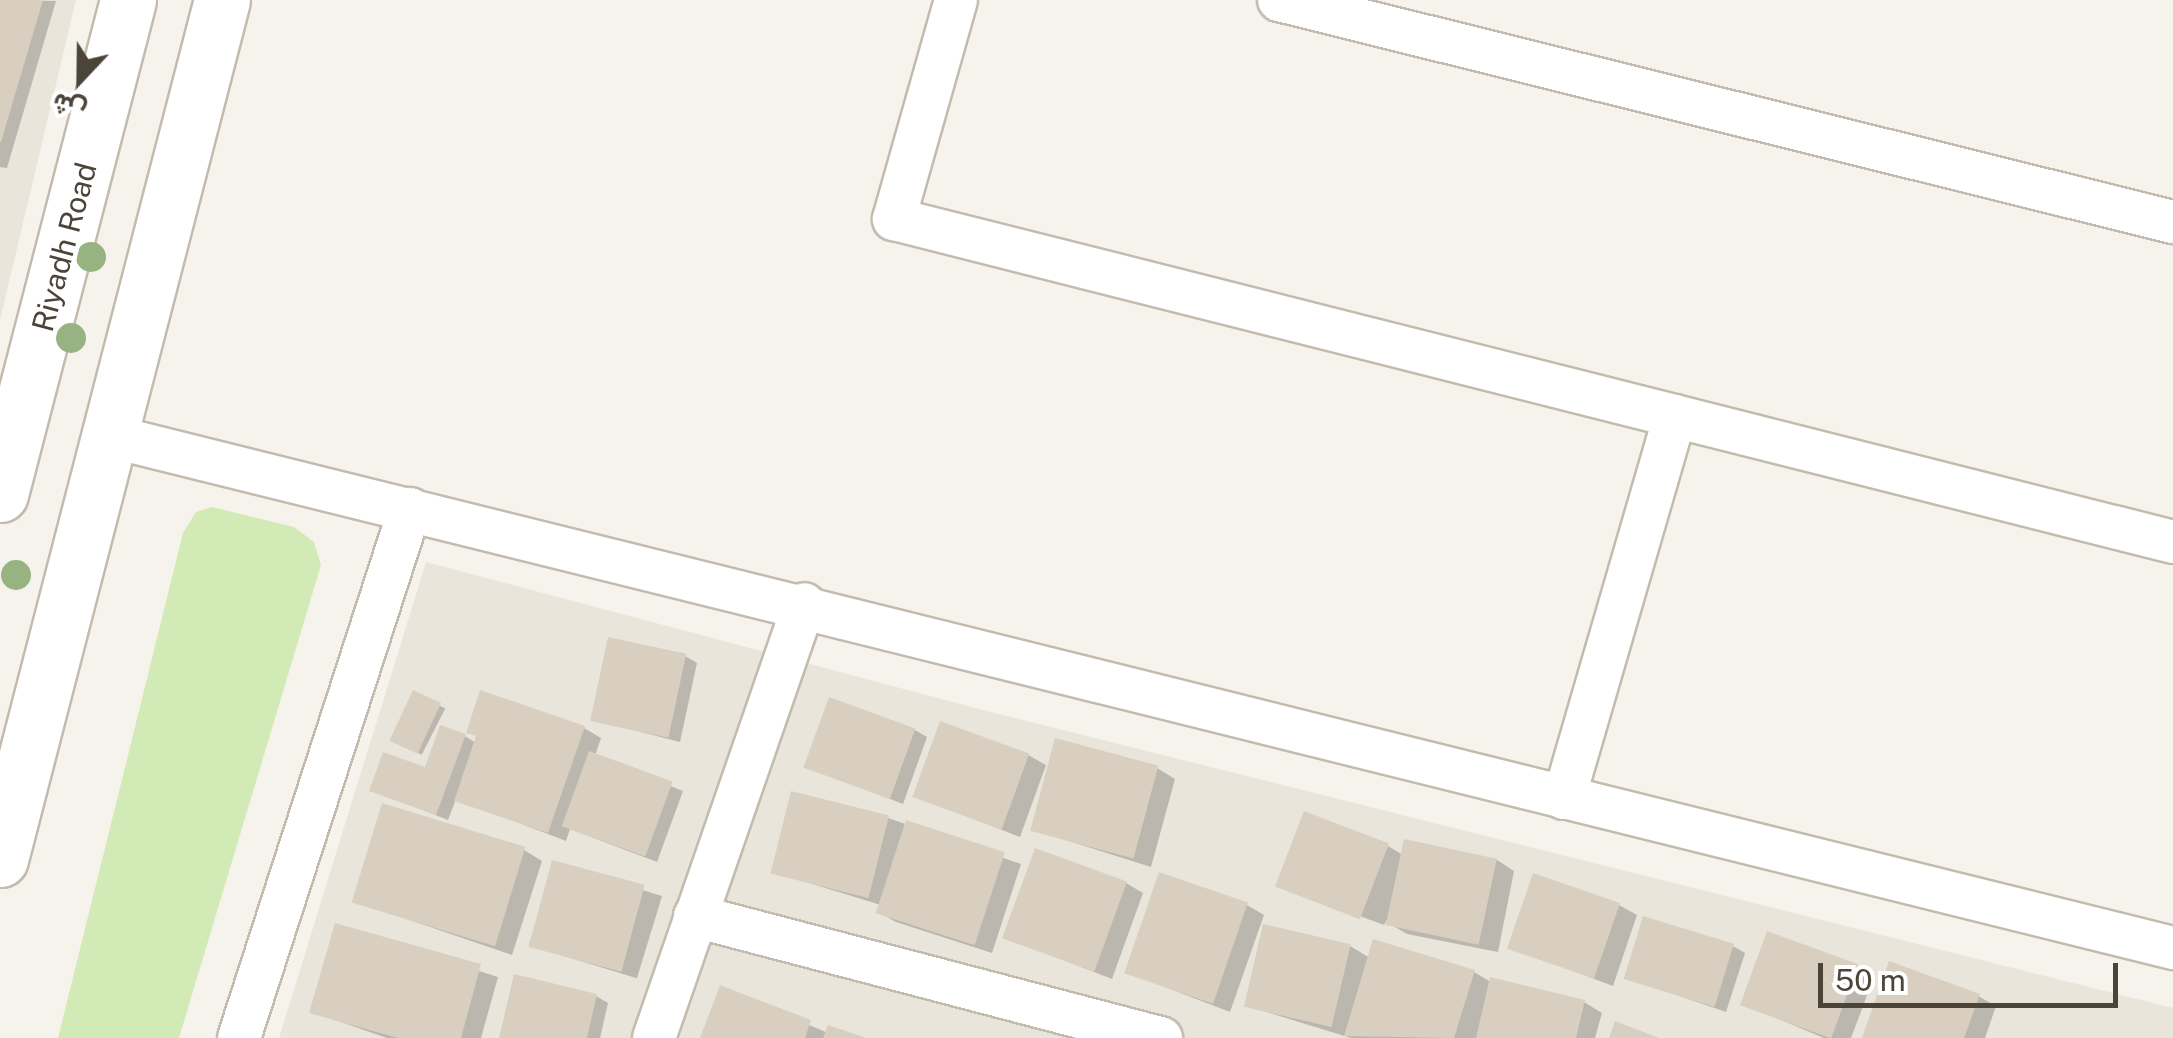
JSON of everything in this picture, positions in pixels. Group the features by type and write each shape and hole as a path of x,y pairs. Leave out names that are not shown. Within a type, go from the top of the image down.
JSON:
{"street":[{"name":"Riyadh Road","path":"0,494 128,0"},
{"path":"0,859 222,0"},
{"path":"956,0 894,218 2173,542"},
{"path":"1279,0 2173,222"},
{"path":"1564,798 1675,416"},
{"path":"110,436 804,604 2173,948"},
{"path":"239,1038 410,509"},
{"path":"654,1038 804,604"},
{"path":"695,916 1014,1020 1161,1038"}],"shaded area":[{"path":"0,0 76,0 0,320"},
{"path":"426,562 979,709 2173,1008 2173,1038 279,1038"}],"green space":[{"path":"212,507 294,527 314,542 321,565 179,1038 58,1038 183,533 196,512"}],"building":[{"path":"0,0 43,0 1,142 0,142"},
{"path":"608,637 686,654 668,738 590,721"},
{"path":"413,690 441,703 417,754 389,741"},
{"path":"480,690 585,726 548,833 454,801 476,736 466,733"},
{"path":"829,697 915,728 890,799 803,767"},
{"path":"940,721 1029,753 1002,830 912,797"},
{"path":"440,725 466,734 436,815 369,791 383,752 425,767"},
{"path":"1055,738 1158,766 1134,858 1030,831"},
{"path":"589,751 673,781 645,857 562,826"},
{"path":"791,791 889,815 868,898 770,873"},
{"path":"382,803 525,847 495,946 352,902"},
{"path":"1304,811 1389,844 1360,919 1275,887"},
{"path":"906,820 1005,852 975,945 876,913"},
{"path":"1404,839 1497,859 1479,945 1386,925"},
{"path":"1035,848 1127,882 1094,972 1002,938"},
{"path":"552,860 645,885 621,972 529,947"},
{"path":"1159,872 1248,903 1213,1004 1124,973"},
{"path":"1533,873 1620,903 1594,979 1507,949"},
{"path":"1643,916 1734,944 1715,1007 1624,979"},
{"path":"335,923 481,964 461,1038 398,1038 309,1013"},
{"path":"1263,924 1351,944 1332,1027 1244,1007"},
{"path":"1767,931 1858,964 1831,1038 1740,1005"},
{"path":"1373,939 1475,970 1454,1038 1344,1036"},
{"path":"1889,961 1980,994 1964,1038 1862,1038"},
{"path":"514,974 597,994 587,1038 499,1038"},
{"path":"1490,977 1585,1000 1576,1038 1476,1038"},
{"path":"720,985 811,1020 805,1038 700,1038"},
{"path":"1615,1021 1659,1038 1609,1038"},
{"path":"828,1025 864,1037 864,1038 823,1038"}]}
